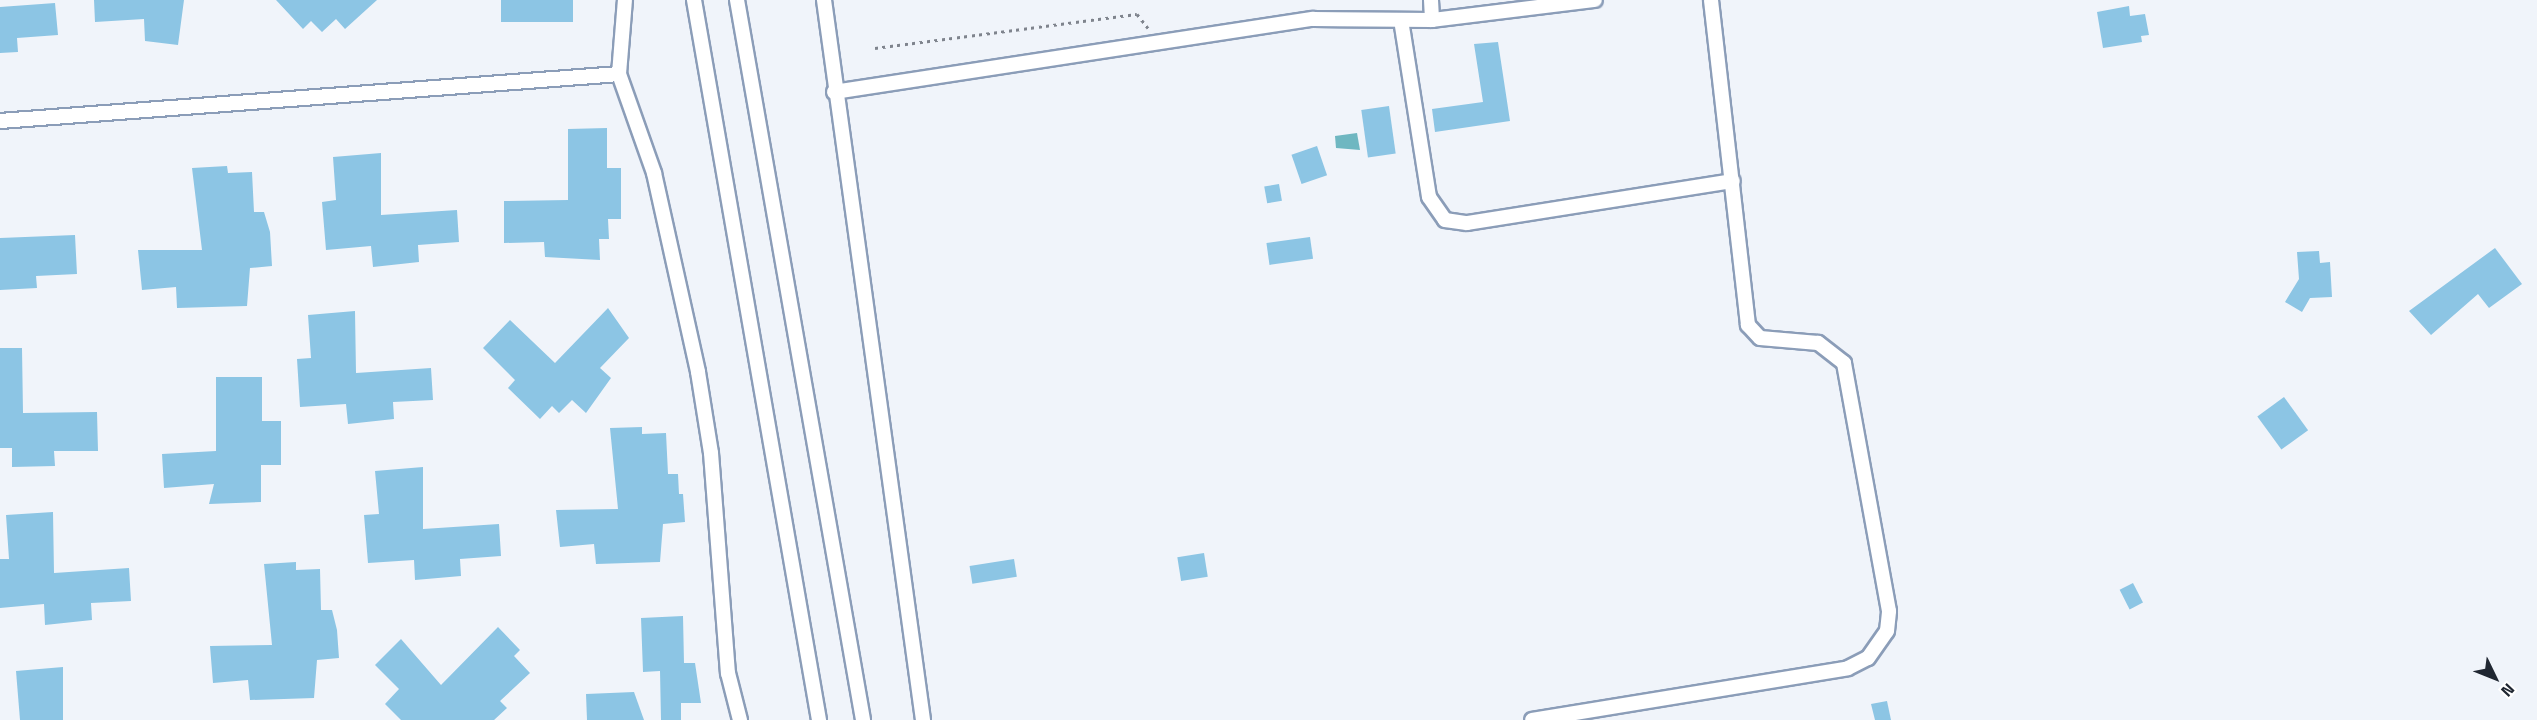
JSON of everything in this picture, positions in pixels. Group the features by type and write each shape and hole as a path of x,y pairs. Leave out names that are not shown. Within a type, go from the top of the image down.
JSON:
{"street":[{"path":"624,0 619,74 654,172 698,372 711,453 728,674 740,720"},
{"path":"694,0 819,720"},
{"path":"737,0 863,720"},
{"path":"824,0 834,92 923,720"},
{"path":"1431,0 1432,20"},
{"path":"834,92 1150,42 1313,19 1432,20 1595,0"},
{"path":"1532,720 1848,668 1868,658 1887,631 1889,611 1848,374 1828,347 1766,339 1751,331 1711,0"},
{"path":"1401,20 1429,197 1445,220 1467,223 1733,182"},
{"path":"0,121 619,74"}],"path":[{"path":"875,48 1137,14 1147,21 1150,42"}],"water":[{"path":"1357,133 1360,150 1336,148 1335,136"}],"building":[{"path":"94,0 184,0 178,45 145,41 144,19 95,22"},
{"path":"276,0 377,0 345,29 336,19 322,32 311,21 303,29"},
{"path":"501,0 573,0 573,22 501,22"},
{"path":"55,3 58,35 17,38 18,52 0,53 0,7"},
{"path":"2129,6 2130,16 2145,14 2149,35 2141,36 2142,42 2103,48 2097,12"},
{"path":"1498,42 1510,121 1435,132 1432,109 1483,102 1474,44"},
{"path":"1389,106 1396,154 1368,157 1361,110"},
{"path":"607,128 607,168 621,168 621,219 608,219 609,239 599,239 600,260 545,257 544,242 504,243 504,201 568,200 568,129"},
{"path":"1317,146 1327,175 1302,184 1291,155"},
{"path":"381,153 381,215 457,210 459,242 418,245 419,262 373,267 371,246 326,250 322,202 336,200 333,157"},
{"path":"227,166 228,173 252,172 254,212 264,212 270,232 272,266 250,268 247,306 177,308 176,287 142,290 138,250 202,250 192,168"},
{"path":"1279,184 1282,201 1267,203 1264,187"},
{"path":"75,235 77,274 36,276 37,288 0,290 0,238"},
{"path":"1310,237 1313,259 1269,265 1266,243"},
{"path":"2495,248 2522,284 2489,308 2478,294 2431,335 2409,311"},
{"path":"2319,251 2320,263 2330,262 2332,297 2310,298 2302,312 2285,302 2299,279 2297,252"},
{"path":"608,308 629,338 600,368 611,378 586,413 572,400 559,413 552,406 540,419 508,388 515,380 483,348 510,320 555,363"},
{"path":"355,311 356,373 431,368 433,400 393,402 394,419 348,424 346,404 300,407 297,359 311,358 308,315"},
{"path":"0,348 22,348 23,413 97,412 98,451 54,451 55,466 12,467 12,448 0,448"},
{"path":"216,377 262,377 262,421 281,421 281,465 261,465 261,502 209,504 214,484 164,488 162,454 216,451"},
{"path":"2284,397 2308,430 2281,450 2257,416"},
{"path":"642,427 642,434 666,433 668,474 678,474 679,494 683,494 685,522 663,524 660,562 596,564 594,544 560,547 556,510 618,509 610,428"},
{"path":"423,467 423,529 499,524 501,556 460,559 461,576 415,580 414,560 368,563 364,515 379,514 375,471"},
{"path":"53,512 54,573 129,568 131,601 91,603 92,620 45,625 44,604 0,608 0,559 9,559 6,515"},
{"path":"1204,553 1208,577 1181,581 1177,557"},
{"path":"1014,559 1017,577 972,584 970,566"},
{"path":"296,562 296,570 320,569 321,610 332,610 337,630 339,658 317,660 314,698 250,700 248,680 213,683 210,646 272,645 264,564"},
{"path":"2133,583 2143,603 2130,609 2120,590"},
{"path":"683,616 684,663 695,663 701,703 681,703 681,720 661,720 660,671 643,672 641,618"},
{"path":"498,627 520,650 514,656 530,673 500,701 507,708 494,720 401,720 385,704 399,689 375,665 401,639 441,685"},
{"path":"63,667 63,720 20,720 16,671"},
{"path":"634,692 644,720 587,720 586,694"},
{"path":"1887,701 1891,720 1875,720 1871,704"}]}
